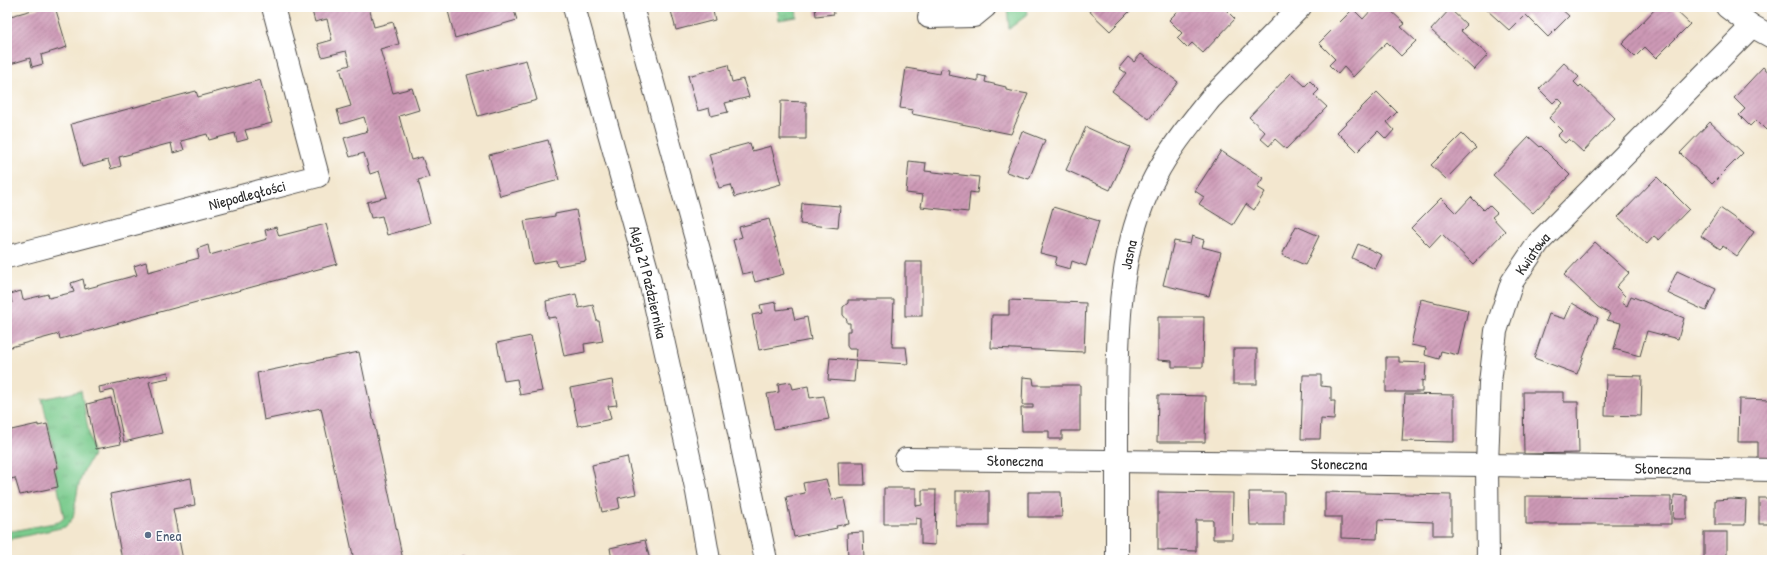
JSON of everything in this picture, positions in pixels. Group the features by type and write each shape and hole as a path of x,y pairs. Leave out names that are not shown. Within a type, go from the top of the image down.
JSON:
{"street":[{"name":"Niepodległości","path":"7,257 318,176 273,7"},
{"name":"Aleja 21 Października","path":"574,7 649,277 697,492 709,560"},
{"path":"632,7 704,268 766,560"},
{"path":"929,17 974,16 985,7"},
{"name":"Jasna","path":"1117,560 1118,330 1130,244 1139,212 1155,176 1176,142 1211,98 1300,7"},
{"path":"1727,7 1752,26 1772,37"},
{"name":"Kwiatowa","path":"1488,560 1487,465 1490,383 1496,331 1512,282 1539,242 1752,26"},
{"name":"Słoneczna","path":"906,459 1487,465 1772,470"}],"green space":[{"path":"777,7 796,7 797,17 779,20"},
{"path":"1007,7 1027,7 1028,14 1009,29"},
{"path":"81,391 93,455 83,472 78,488 73,518 65,527 7,540 7,532 59,522 64,518 54,468 58,467 42,399"}],"building":[{"path":"43,7 55,7 67,47 41,55 43,64 32,67 30,58 7,65 7,17"},
{"path":"311,7 369,7 374,27 393,22 399,44 380,49 393,93 412,88 419,110 399,116 411,160 422,157 429,177 418,180 430,223 387,235 382,216 371,218 367,202 387,197 379,171 370,174 364,153 350,157 344,138 368,131 364,117 341,124 337,110 351,106 340,68 350,65 346,51 322,57 318,44 332,40 327,19 315,22"},
{"path":"447,7 513,7 517,20 455,38"},
{"path":"670,7 712,7 715,20 676,30"},
{"path":"815,7 833,7 834,14 816,16"},
{"path":"1085,7 1134,7 1110,31"},
{"path":"1182,7 1223,7 1235,19 1203,53 1192,43 1187,48 1177,38 1182,33 1169,20"},
{"path":"1374,7 1387,7 1405,24 1401,27 1416,41 1401,56 1387,42 1353,77 1344,67 1338,74 1329,65 1335,59 1319,43 1353,9 1363,19"},
{"path":"1486,7 1559,7 1569,16 1548,37 1526,15 1510,31 1487,10"},
{"path":"1657,7 1672,7 1690,24 1656,58 1645,47 1635,57 1622,44"},
{"path":"1450,9 1467,25 1461,31 1488,55 1474,70 1431,30"},
{"path":"1141,54 1178,82 1149,119 1112,91 1126,73 1119,68 1128,57 1134,62"},
{"path":"526,60 537,100 478,116 467,75"},
{"path":"1564,63 1579,77 1574,82 1579,87 1581,85 1615,118 1583,152 1569,139 1565,143 1557,136 1562,131 1549,118 1563,103 1558,98 1553,103 1539,89"},
{"path":"728,65 732,82 743,79 749,97 725,103 728,112 711,116 709,108 698,111 688,76"},
{"path":"1763,67 1772,75 1772,123 1766,130 1756,120 1750,126 1739,115 1745,109 1734,98"},
{"path":"906,68 940,74 941,69 949,70 948,75 978,81 978,75 986,77 985,82 1006,87 1006,90 1028,94 1011,134 912,114 913,110 900,108"},
{"path":"1291,73 1305,86 1310,81 1319,90 1314,95 1327,107 1286,149 1275,139 1269,146 1260,138 1265,132 1249,117"},
{"path":"260,80 272,123 245,130 248,139 237,142 235,133 209,140 207,134 181,141 184,150 173,153 171,143 119,157 121,166 111,169 108,160 82,167 71,124 196,91 198,97"},
{"path":"1377,92 1397,112 1387,122 1394,130 1386,139 1378,131 1357,152 1337,132"},
{"path":"781,101 806,102 806,139 780,139"},
{"path":"1710,122 1743,153 1712,184 1680,153"},
{"path":"1086,127 1130,147 1110,190 1066,170"},
{"path":"1022,131 1045,140 1029,179 1006,172"},
{"path":"1462,134 1476,148 1446,179 1431,165"},
{"path":"1529,137 1540,147 1541,146 1570,175 1533,213 1493,175"},
{"path":"548,140 559,180 500,196 489,155"},
{"path":"750,143 752,151 771,146 781,184 735,197 731,185 719,188 709,154"},
{"path":"1221,151 1263,178 1257,187 1265,192 1254,210 1246,204 1233,225 1199,204 1204,197 1195,191"},
{"path":"909,161 926,163 925,171 979,177 977,193 970,192 968,212 921,207 923,195 906,193"},
{"path":"1772,161 1772,169 1768,165"},
{"path":"1657,177 1689,209 1659,240 1654,236 1647,244 1618,217"},
{"path":"1471,197 1484,210 1489,205 1497,213 1492,217 1505,231 1473,264 1442,234 1430,247 1411,228 1441,198 1456,213"},
{"path":"802,203 840,206 838,228 800,224"},
{"path":"1053,207 1099,221 1086,266 1072,261 1070,269 1055,265 1057,257 1040,253"},
{"path":"1720,208 1754,232 1737,256 1723,246 1720,249 1701,236"},
{"path":"576,210 586,261 557,266 556,260 533,264 524,221 555,216 555,214"},
{"path":"769,219 784,274 755,282 752,272 742,274 733,240 742,237 739,227"},
{"path":"326,224 337,264 60,339 59,334 7,348 7,304 12,303 10,294 21,291 23,300 48,294 49,298 74,292 71,283 83,279 85,289 137,275 134,266 146,262 148,272 199,258 197,249 208,245 210,255 267,239 265,230 276,227 279,236"},
{"path":"1296,226 1319,236 1305,265 1282,255"},
{"path":"1192,236 1204,240 1202,247 1221,252 1209,296 1163,285 1174,241 1190,244"},
{"path":"1595,242 1629,273 1616,287 1625,296 1622,303 1627,306 1631,296 1684,318 1678,339 1647,331 1640,356 1614,349 1621,323 1607,320 1610,314 1598,307 1564,275"},
{"path":"1358,244 1382,255 1375,269 1352,258"},
{"path":"905,262 922,262 922,316 905,316"},
{"path":"1677,271 1716,289 1706,311 1667,293"},
{"path":"576,294 579,308 593,305 597,321 599,321 603,341 584,344 585,352 564,356 556,317 548,318 546,301"},
{"path":"1421,299 1468,310 1458,355 1441,351 1439,359 1425,355 1426,348 1411,345"},
{"path":"848,300 894,300 892,347 906,347 908,364 856,361 857,349 849,349 847,346 847,331 850,331 850,323 847,323 847,320 843,315 843,307 848,303"},
{"path":"1009,300 1086,303 1084,352 991,348 992,315 1009,315"},
{"path":"776,302 777,310 792,308 795,320 807,317 811,340 759,350 752,315 762,313 760,305"},
{"path":"1572,303 1598,318 1577,374 1534,358 1549,314 1565,319"},
{"path":"1158,317 1204,317 1203,367 1172,367 1172,361 1158,360"},
{"path":"531,336 542,391 520,395 517,379 504,381 497,343"},
{"path":"1233,349 1257,349 1257,384 1233,384"},
{"path":"359,352 403,560 354,560 321,408 264,420 257,373"},
{"path":"1386,357 1399,357 1399,362 1426,363 1425,381 1422,380 1422,392 1386,392"},
{"path":"830,358 856,360 854,382 828,380"},
{"path":"168,372 169,378 149,382 162,433 124,442 113,390 100,393 99,387"},
{"path":"1303,375 1321,375 1321,386 1331,387 1331,401 1335,401 1334,420 1321,419 1320,439 1301,439"},
{"path":"1606,375 1642,376 1641,416 1605,415"},
{"path":"1023,377 1033,378 1034,385 1080,385 1080,431 1062,431 1062,439 1049,439 1049,431 1022,431 1021,408 1033,408 1033,405 1022,405"},
{"path":"612,380 617,405 608,406 611,419 578,426 570,388"},
{"path":"791,382 793,389 808,386 810,398 824,396 829,419 774,429 767,394 779,392 778,384"},
{"path":"1523,392 1564,392 1564,402 1578,402 1579,453 1524,454"},
{"path":"1405,394 1454,395 1454,442 1402,441"},
{"path":"1158,395 1206,396 1205,442 1157,442"},
{"path":"111,398 121,444 96,449 87,404"},
{"path":"1739,399 1772,400 1772,460 1758,459 1758,442 1738,442"},
{"path":"38,424 38,426 47,424 58,468 54,468 58,487 20,495 15,478 7,480 7,431"},
{"path":"627,457 636,494 618,498 620,508 602,512 592,465"},
{"path":"838,462 864,462 865,485 839,485"},
{"name":"Enea","path":"191,478 195,505 173,509 183,560 122,560 110,494"},
{"path":"826,479 832,500 844,498 849,524 794,537 786,497 805,493 803,483"},
{"path":"884,488 916,488 916,506 922,505 922,490 936,490 935,545 921,544 921,519 916,518 916,524 884,524"},
{"path":"956,491 989,491 989,526 956,526"},
{"path":"1028,492 1061,492 1062,517 1028,517"},
{"path":"1158,492 1233,493 1232,539 1213,539 1213,520 1196,520 1196,551 1158,550"},
{"path":"1249,492 1284,492 1284,525 1250,525"},
{"path":"1325,492 1451,495 1451,535 1433,535 1433,522 1378,520 1377,539 1341,538 1341,517 1325,517"},
{"path":"1674,495 1687,496 1687,519 1673,519"},
{"path":"1526,496 1671,497 1671,524 1526,524"},
{"path":"1759,498 1772,498 1772,524 1759,524"},
{"path":"1715,500 1746,500 1745,525 1715,525"},
{"path":"863,532 864,560 848,560 847,533"},
{"path":"1704,532 1727,532 1727,560 1704,560"},
{"path":"645,540 650,560 612,560 610,548"},
{"path":"464,556 465,560 448,560 448,559"}],"place":[{"name":"Enea","path":"148,535"}]}
